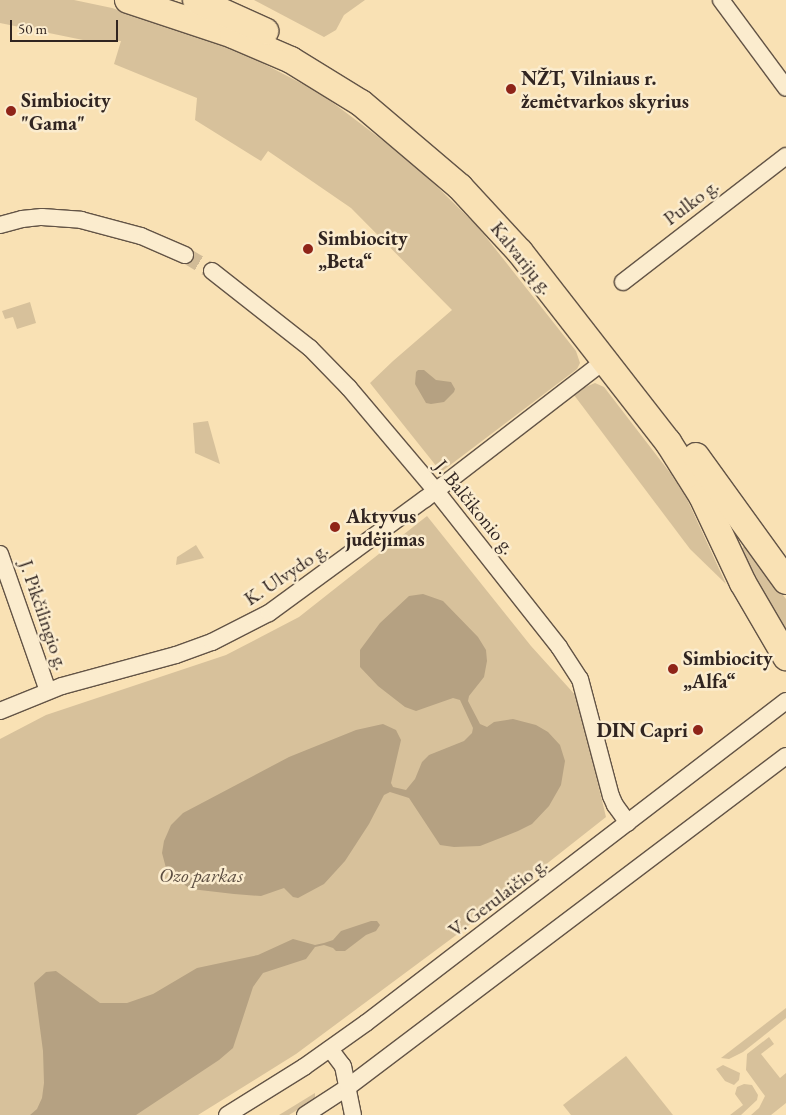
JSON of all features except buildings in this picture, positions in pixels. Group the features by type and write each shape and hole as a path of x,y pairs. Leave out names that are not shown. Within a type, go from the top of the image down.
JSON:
{"main road":[{"name":"Kalvarijų g.","path":"128,0 233,35 291,60 361,103 430,159 490,218 650,418 690,475 716,523 743,583 786,657"},
{"name":"Kalvarijų g.","path":"196,0 272,34 330,66 431,142 476,184 523,233 567,289 689,446 786,581"}],"street":[{"path":"721,0 786,88"},
{"name":"Pulko g.","path":"623,282 786,156"},
{"path":"0,225 22,219 42,217 81,220 141,236 185,255"},
{"name":"J. Balčikonio g.","path":"212,271 310,348 349,388 436,491 575,669 584,692 615,805 628,823"},
{"name":"K. Ulvydo g.","path":"0,711 48,691 128,667 176,656 240,629 293,597 436,491 604,361"},
{"name":"J. Pikčilingio g.","path":"0,554 48,691"},
{"name":"V. Gerulaičio g.","path":"227,1115 366,1024 786,701"},
{"path":"304,1115 348,1087 786,756"},
{"path":"330,1048 343,1066 353,1115"}],"green space":[{"path":"0,0 74,0 112,8 243,53 320,93 414,164 478,227 576,351 580,363 577,369 441,472 370,383 452,310 351,208 268,151 261,161 195,120 197,98 114,64 121,41 83,40 0,23"},
{"path":"254,0 365,0 344,15 336,30 324,37"},
{"path":"30,302 36,323 17,329 13,317 5,319 2,311"},
{"path":"595,383 604,387 671,474 687,499 726,584 690,549 574,395 583,388"},
{"path":"208,421 220,464 195,453 193,423"},
{"name":"Ozo parkas","path":"427,516 531,646 577,697 606,817 459,933 296,1054 198,1115 0,1115 0,739 46,715 226,655 299,617"},
{"path":"196,545 204,558 176,565 177,557"},
{"path":"744,546 786,599 786,641 740,551"},
{"path":"786,1008 786,1018 743,1052 729,1059 721,1058"},
{"path":"769,1037 774,1044 761,1054 780,1078 786,1073 786,1103 771,1115 751,1115 759,1108 765,1096 746,1070 747,1054"},
{"path":"626,1056 673,1115 571,1115 563,1105"},
{"path":"723,1065 740,1073 739,1080 734,1085 725,1081 716,1069"},
{"path":"744,1084 752,1085 758,1095 757,1100 741,1115 730,1115 743,1105 735,1094 737,1087"},
{"path":"315,1093 315,1099 289,1115 279,1115"}],"shaded area":[{"path":"424,370 436,380 451,382 455,389 454,392 444,402 426,403 415,384 416,372"},
{"path":"423,594 443,601 478,637 486,650 487,661 484,677 469,696 468,701 480,724 487,727 494,722 513,719 536,725 548,732 560,745 565,761 561,785 549,806 532,824 518,831 480,846 454,847 440,845 409,798 390,792 384,795 369,824 345,861 324,884 298,898 293,897 284,888 261,896 191,889 174,878 166,868 162,853 164,841 171,825 183,813 289,757 356,730 383,724 396,730 401,740 391,783 393,787 406,790 415,779 422,762 429,755 464,741 472,733 473,728 460,700 453,698 416,711 405,707 378,686 360,667 360,650 380,623 409,596"},
{"path":"371,921 377,921 380,925 376,931 366,935 345,951 336,951 324,945 315,947 306,959 263,973 253,987 233,1048 219,1060 136,1115 30,1115 37,1109 42,1098 44,1083 43,1051 34,983 46,972 56,971 100,1003 127,1003 153,994 197,968 258,955 293,939 315,945 324,943 333,940 341,931"}],"tunnel":[{"path":"185,255 212,271"}],"place":[{"name":"NŽT, Vilniaus r. žemėtvarkos skyrius","path":"511,89"},
{"name":"Simbiocity \"Gama\"","path":"11,111"},
{"name":"Simbiocity „Beta“","path":"308,249"},
{"name":"Aktyvus judėjimas","path":"335,527"},
{"name":"Simbiocity „Alfa“","path":"673,669"},
{"name":"DIN Capri","path":"698,730"}]}
